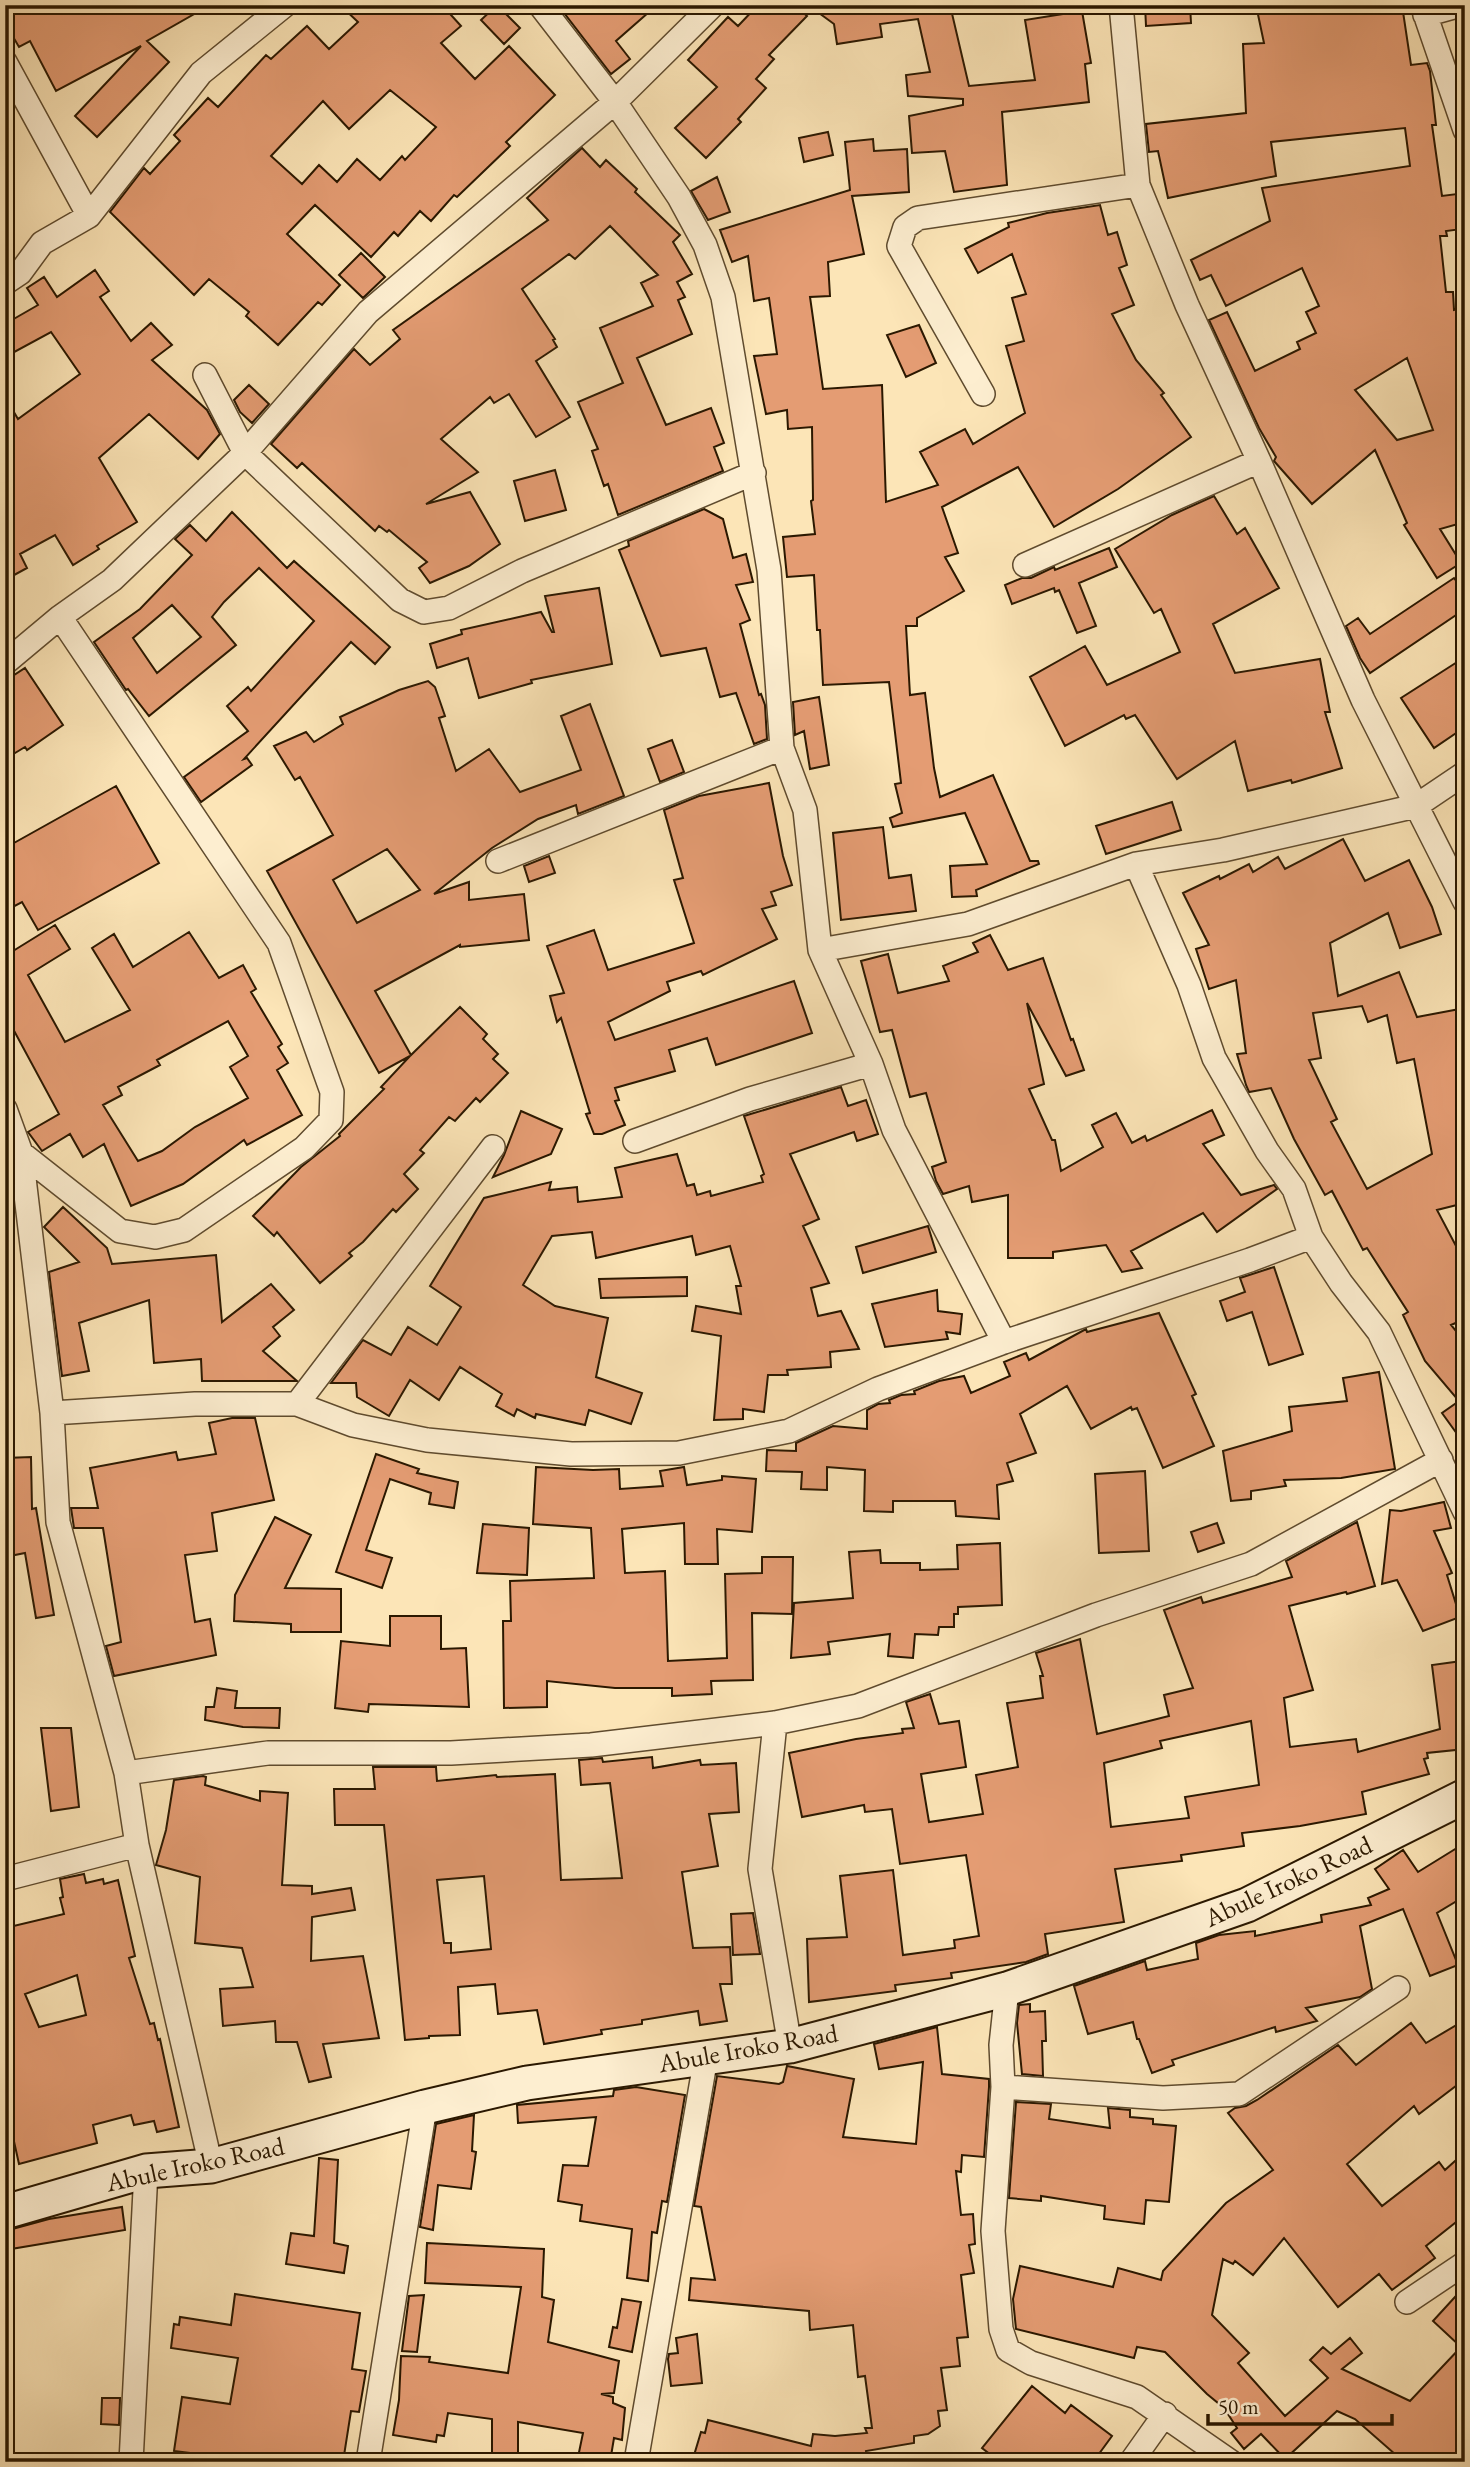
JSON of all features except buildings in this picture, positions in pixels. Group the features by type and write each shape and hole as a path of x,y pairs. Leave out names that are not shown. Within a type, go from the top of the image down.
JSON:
{"street":[{"path":"5,283 20,273 43,243 89,216 201,73 285,5"},
{"path":"540,5 615,102 679,197 705,245 723,297 754,473 769,570 782,748 805,810 820,950 871,1064 894,1130 1004,1342"},
{"path":"5,663 112,580 245,453 368,312 615,102 712,5"},
{"path":"1121,5 1138,185 1187,306 1259,461 1363,700 1465,902"},
{"path":"1461,5 1423,10 1465,130"},
{"path":"5,62 89,216"},
{"path":"984,394 899,246 905,227 918,218 1138,185"},
{"path":"205,375 245,453 400,600 424,612 449,608 522,571 754,473"},
{"path":"1025,565 1259,461"},
{"path":"13,1155 120,1231 155,1237 184,1230 304,1148 331,1120 332,1092 279,943 61,617"},
{"path":"498,861 782,748"},
{"path":"820,950 968,925 1136,864 1223,850 1416,806 1465,773"},
{"path":"1136,864 1189,985 1214,1058 1267,1152 1294,1189 1311,1237 1379,1332 1465,1512"},
{"path":"635,1141 750,1099 871,1064"},
{"path":"5,1109 52,1413 58,1522 126,1773 137,1845 211,2166"},
{"path":"297,1404 493,1147"},
{"path":"52,1413 195,1404 297,1404 353,1425 427,1440 571,1454 679,1452 789,1432 878,1389 1004,1342 1311,1237"},
{"path":"126,1773 268,1753 477,1752 592,1745 775,1723 858,1706 1096,1615 1251,1564 1441,1460"},
{"path":"775,1723 760,1869 790,2046"},
{"name":"Abule Iroko Road","path":"5,2212 146,2171 211,2166 425,2107 527,2083 790,2046 1007,1989 1247,1905 1465,1796"},
{"path":"5,1879 137,1845"},
{"path":"1003,2087 1163,2098 1239,2094 1398,1988"},
{"path":"1007,1989 1001,2045 1003,2087 993,2231 1001,2329 1009,2350 1031,2363 1138,2397 1231,2462"},
{"path":"636,2462 706,2057"},
{"path":"368,2462 425,2107"},
{"path":"131,2462 146,2171"},
{"path":"1407,2302 1465,2263"},
{"path":"1131,2462 1165,2414"}]}
